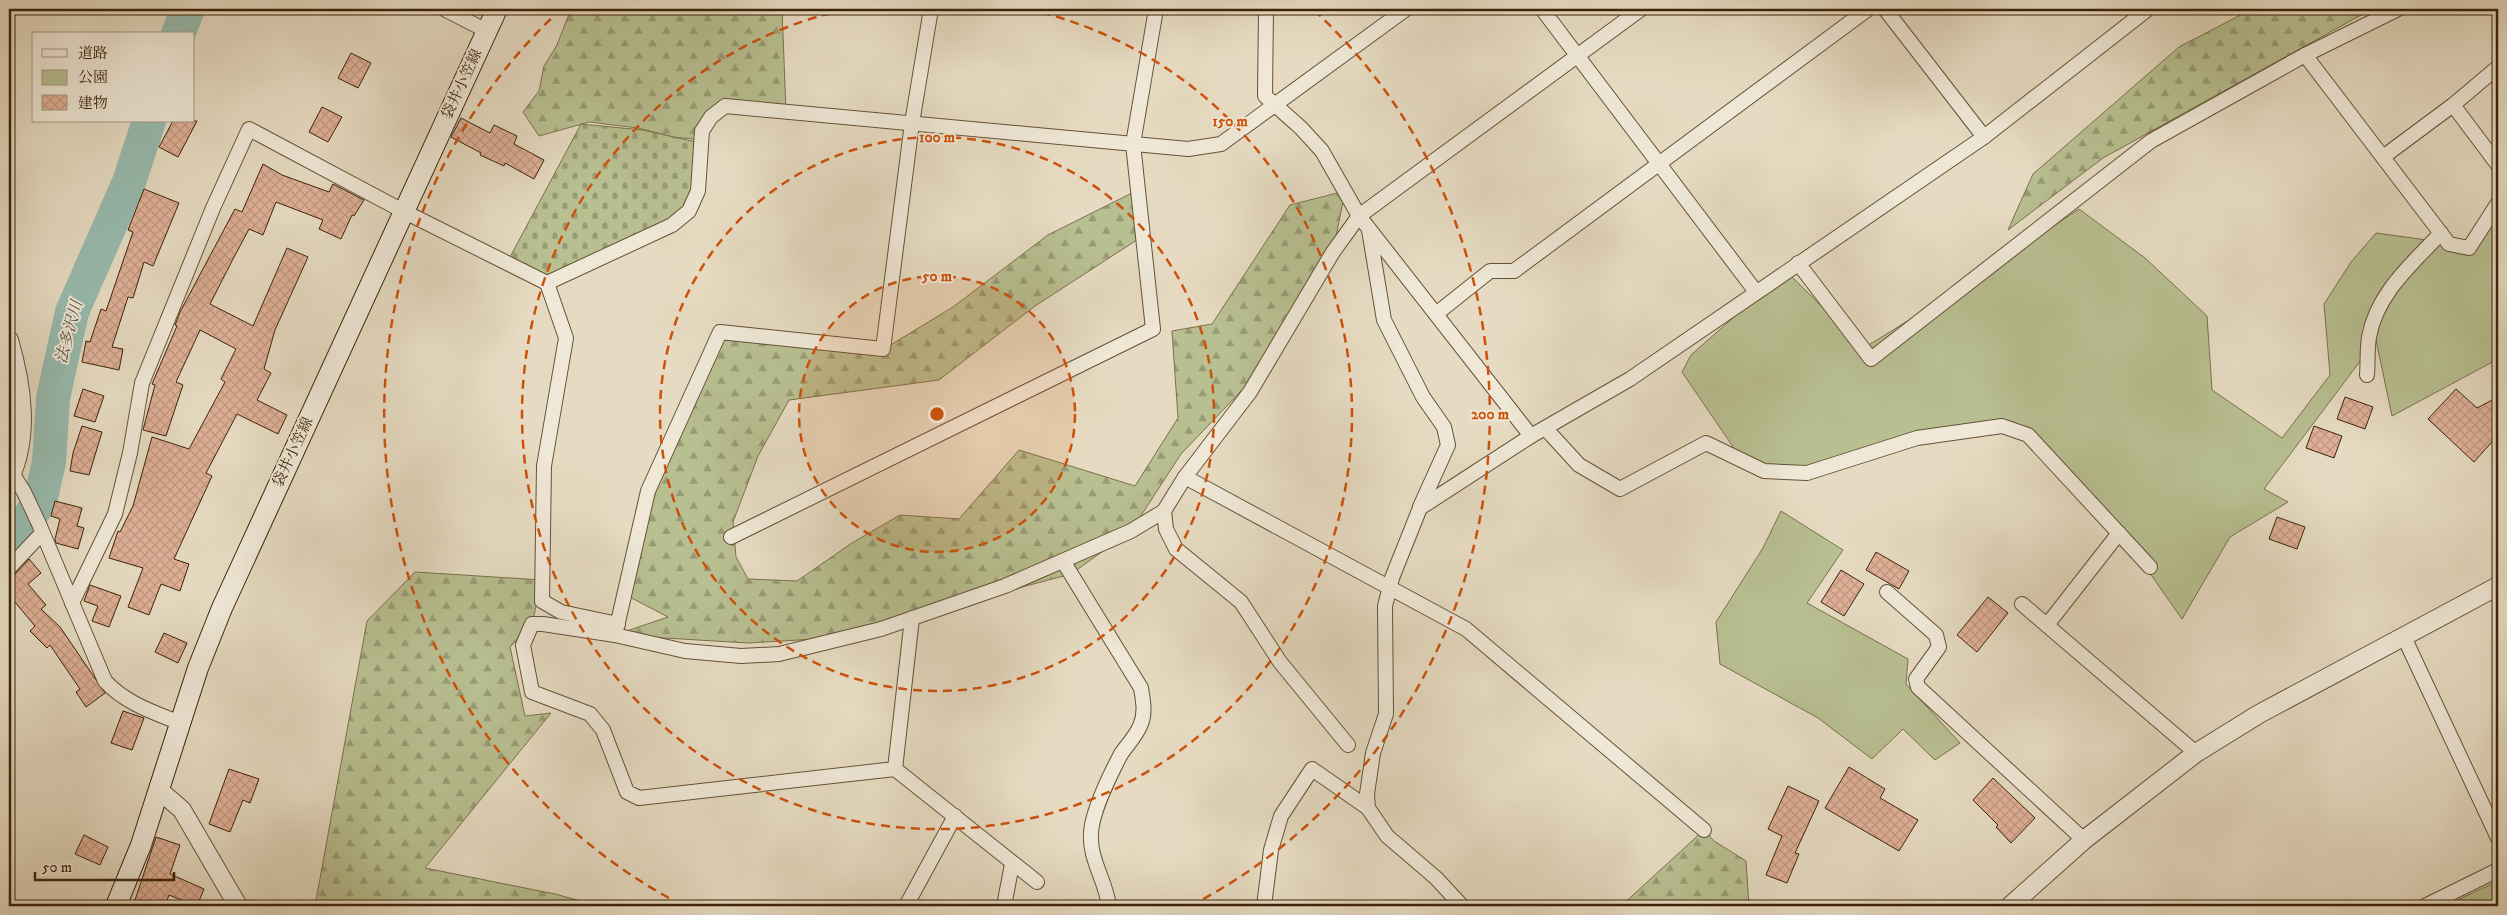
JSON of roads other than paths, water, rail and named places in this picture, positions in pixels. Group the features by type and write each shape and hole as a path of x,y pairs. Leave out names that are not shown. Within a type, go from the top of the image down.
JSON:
{"main road":[{"name":"袋井小笠線","path":"116,906 141,844 198,668 222,608 497,9"}],"street":[{"path":"444,9 487,31"},
{"path":"616,629 648,491 720,332 884,349 912,123 931,9"},
{"path":"731,537 1153,329 1133,144 1156,9"},
{"path":"1266,9 1265,96 1322,151 1359,216 1531,436"},
{"path":"547,283 672,225 689,211 698,191 702,131 711,117 725,106 1188,149 1221,144 1406,9"},
{"path":"1542,9 1756,292"},
{"path":"72,603 115,514 130,453 142,383 213,208 249,129 403,211 547,283 566,338 544,466 542,601 561,612 685,651 741,656 779,654 881,629 1005,586 1131,531 1164,511 1185,477 1250,392 1333,252 1359,216 1641,9"},
{"path":"1436,314 1490,271 1514,271 1868,9"},
{"path":"1885,9 1984,137"},
{"path":"1420,508 1531,436 1630,379 1984,137 2148,9"},
{"path":"1798,263 1871,358 2151,140 2305,54 2398,9"},
{"path":"2305,54 2449,244 2469,248 2498,203"},
{"path":"2383,157 2453,105 2498,67"},
{"path":"2453,105 2498,165"},
{"path":"1368,808 1367,794 1373,753 1386,714 1385,606 1389,590 1420,508 1448,445 1444,427 1423,397 1384,320 1369,228"},
{"path":"2367,375 2369,337 2378,308 2391,288 2441,234"},
{"path":"9,340 20,376 23,408 20,439 10,477 24,492 105,681 115,692 138,706 180,723"},
{"path":"1546,429 1579,464 1620,489 1706,443 1764,471 1807,473 1916,438 2002,426 2028,435 2150,567"},
{"path":"1185,477 1389,590 1466,630 1704,830"},
{"path":"1164,511 1166,529 1176,549 1241,602 1280,662 1348,745"},
{"path":"9,568 41,529"},
{"path":"2047,625 2119,533"},
{"path":"1063,561 1141,688 1144,709 1140,726 1121,755 1098,806 1091,831 1091,851 1108,895 1109,906"},
{"path":"2010,906 2084,840 2196,752 2259,714 2498,586"},
{"path":"1887,592 1936,635 1939,647 1916,679 1918,687 2084,840"},
{"path":"2022,604 2196,752"},
{"path":"894,769 912,618"},
{"path":"616,629 532,624 523,644 532,692 590,714 603,730 628,792 639,798 894,769 1037,882"},
{"path":"2404,637 2498,838"},
{"path":"1264,906 1271,850 1280,816 1312,769 1368,808 1387,836 1436,878 1462,906"},
{"path":"158,790 182,810 238,906"},
{"path":"906,906 955,816"},
{"path":"1004,906 1012,864"},
{"path":"2425,906 2498,870"}],"waterway":[{"name":"法多沢川","path":"179,32 188,9"},
{"name":"法多沢川","path":"9,545 40,502 49,462 53,398 72,312 129,182 149,122"}]}
